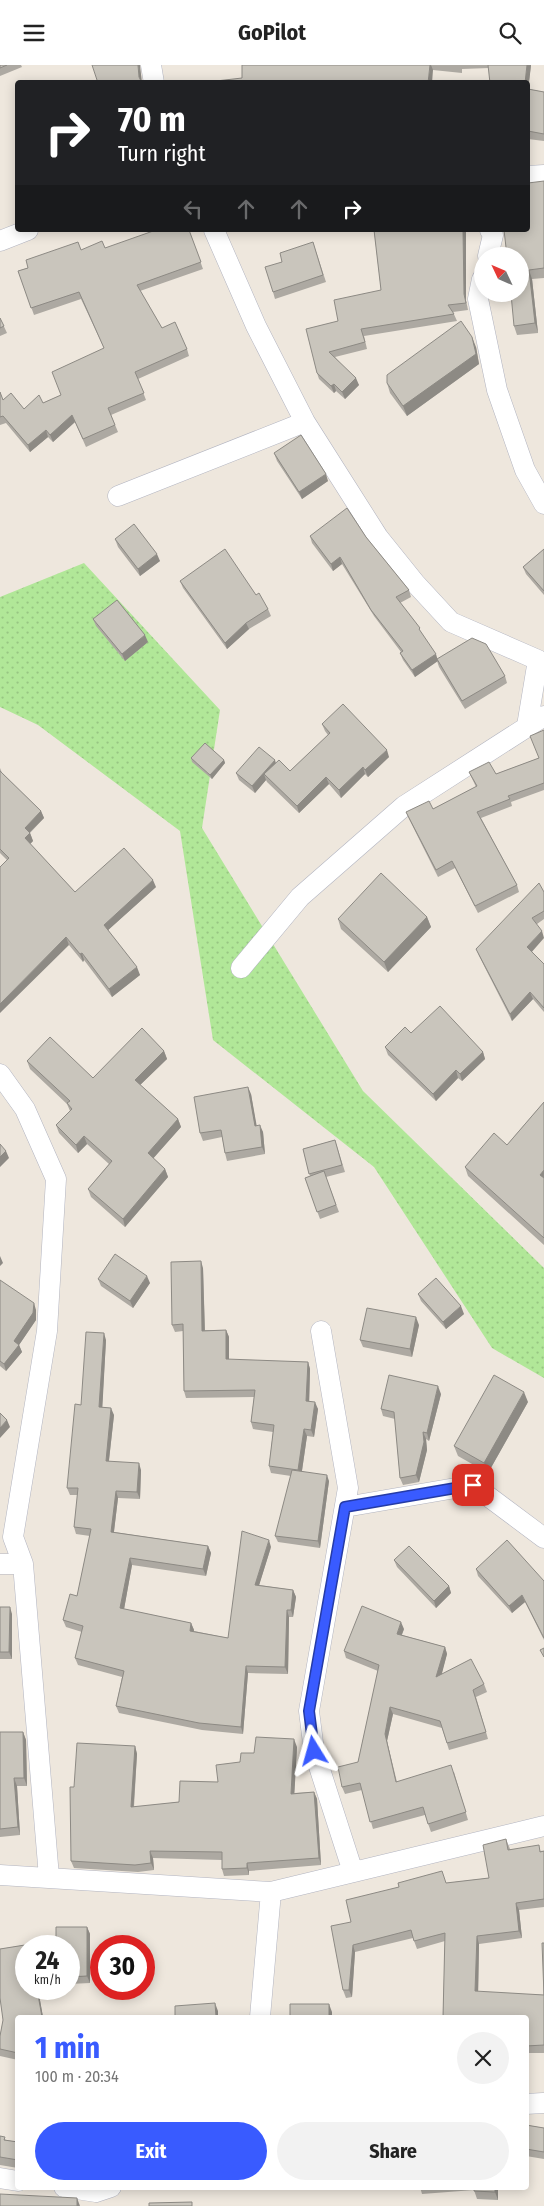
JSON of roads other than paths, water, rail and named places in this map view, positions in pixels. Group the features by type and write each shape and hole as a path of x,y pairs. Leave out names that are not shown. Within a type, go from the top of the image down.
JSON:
{"street":[{"path":"151,65 154,80"},
{"path":"530,176 544,175"},
{"path":"0,241 23,232"},
{"path":"215,232 256,326 304,422 378,537 415,583 451,622 538,661 536,721 404,806 300,897 241,967"},
{"path":"490,247 493,235 491,232"},
{"path":"479,303 498,390 534,471 544,504"},
{"path":"118,496 304,422"},
{"path":"0,1073 26,1109 56,1179 48,1331 7,1530 23,1564 50,1877"},
{"path":"321,1331 348,1488 309,1711 314,1751 353,1872"},
{"path":"345,1507 473,1485 544,1539"},
{"path":"0,1564 23,1564"},
{"path":"0,1875 271,1892 544,1825"},
{"path":"260,2015 271,1892"},
{"path":"529,2104 543,2103"},
{"path":"0,2178 15,2180"},
{"path":"78,2190 101,2195"}]}
